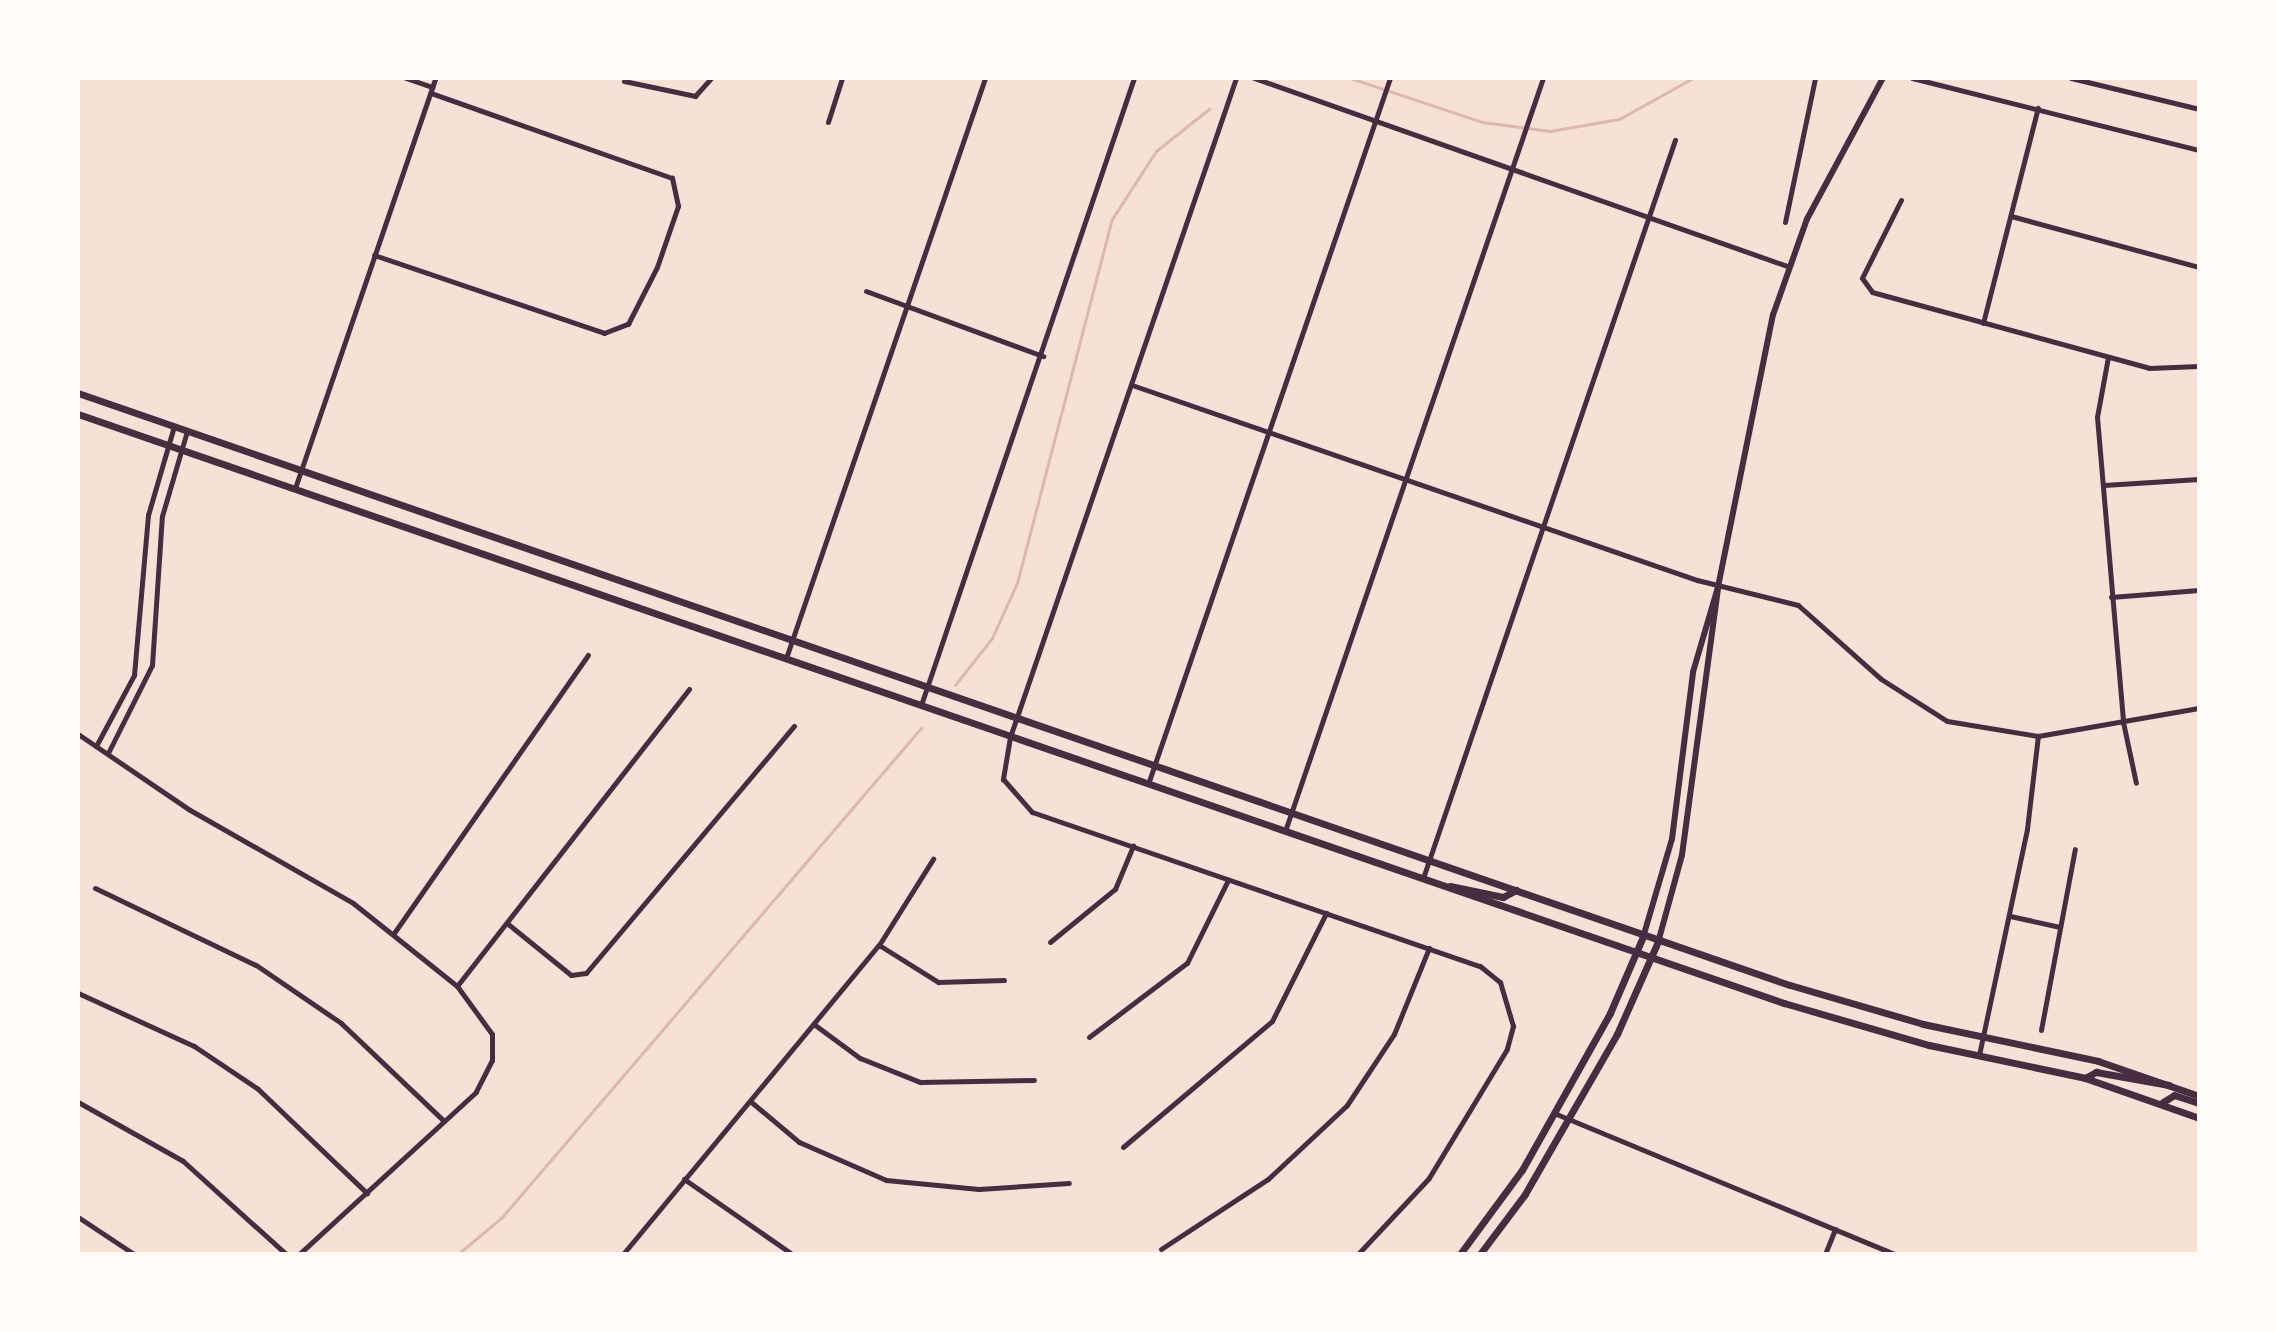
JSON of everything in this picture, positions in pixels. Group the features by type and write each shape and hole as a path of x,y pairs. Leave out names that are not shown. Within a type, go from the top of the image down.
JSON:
{"main road":[{"path":"78,393 1836,1000 1987,1036 2171,1085 2199,1096"},
{"path":"78,414 1784,1003 1979,1055 2085,1078 2163,1102 2199,1118"},
{"path":"1444,886 1503,897 1516,890"},
{"path":"1460,1254 1554,1113 1644,934"},
{"path":"1480,1254 1568,1120 1659,939"},
{"path":"2085,1078 2096,1072 2171,1085"},
{"path":"2163,1102 2174,1095 2199,1103"}],"street":[{"path":"374,255 604,333 628,324 657,267 678,206 672,178 431,90 406,78"},
{"path":"295,488 435,78"},
{"path":"624,81 695,96 711,78"},
{"path":"828,122 842,78"},
{"path":"785,659 985,78"},
{"path":"920,706 1043,356 1134,78"},
{"path":"1236,78 1016,719 1002,769 1016,801 1228,880 1480,966 1500,982 1513,1026 1507,1049 1429,1178 1358,1254"},
{"path":"1254,78 1650,212 1787,266"},
{"path":"1148,784 1390,78"},
{"path":"1285,831 1543,78"},
{"path":"1785,222 1815,78"},
{"path":"1644,934 1672,839 1684,728 1697,654 1718,587 1787,266 1883,78"},
{"path":"1912,78 2199,150"},
{"path":"1945,87 1949,78"},
{"path":"2071,78 2199,109"},
{"path":"1983,323 2038,108"},
{"path":"1423,878 1675,140"},
{"path":"1901,200 1874,241 1863,285 1983,323 2149,368 2199,366"},
{"path":"2011,216 2199,267"},
{"path":"866,291 904,308 1043,356"},
{"path":"2108,357 2097,401 2123,722 2136,783"},
{"path":"1132,385 1718,587 1798,605 1820,617 1881,679 1947,721 2038,736 2199,708"},
{"path":"96,746 134,675 148,515 174,426"},
{"path":"108,753 152,665 162,516 187,431"},
{"path":"2104,485 2199,479"},
{"path":"1659,939 1684,846 1697,729 1716,630 1718,587"},
{"path":"2111,597 2199,590"},
{"path":"1703,627 1716,630"},
{"path":"1697,654 1711,657"},
{"path":"394,933 588,655"},
{"path":"457,986 689,689"},
{"path":"508,924 571,975 586,973 794,726"},
{"path":"1684,728 1697,729"},
{"path":"78,734 394,933 457,986 485,1019 493,1047 487,1076 444,1121 299,1254"},
{"path":"1979,1055 1987,1036 2010,916 2038,736"},
{"path":"1050,942 1115,889 1133,846"},
{"path":"2041,1030 2075,849"},
{"path":"623,1254 879,945 933,859"},
{"path":"1089,1037 1187,963 1228,880"},
{"path":"95,888 256,965 341,1023 444,1121"},
{"path":"1123,1147 1272,1021 1326,913"},
{"path":"2010,916 2060,927"},
{"path":"879,945 938,982 1004,980"},
{"path":"1161,1249 1268,1179 1347,1105 1394,1034 1429,948"},
{"path":"78,993 194,1046 258,1089 367,1193"},
{"path":"815,1025 860,1058 920,1082 1034,1080"},
{"path":"750,1101 799,1142 886,1180 963,1188 1069,1183"},
{"path":"78,1102 183,1161 286,1254"},
{"path":"1554,1113 1894,1254"},
{"path":"684,1179 792,1254"},
{"path":"78,1217 134,1254"},
{"path":"1825,1254 1835,1229"}],"waterway":[{"path":"1350,78 1482,122 1550,131 1619,119 1693,78"},
{"path":"955,685 992,638 1017,583 1112,219 1156,151 1209,109"},
{"path":"458,1254 502,1217 921,728"}]}
